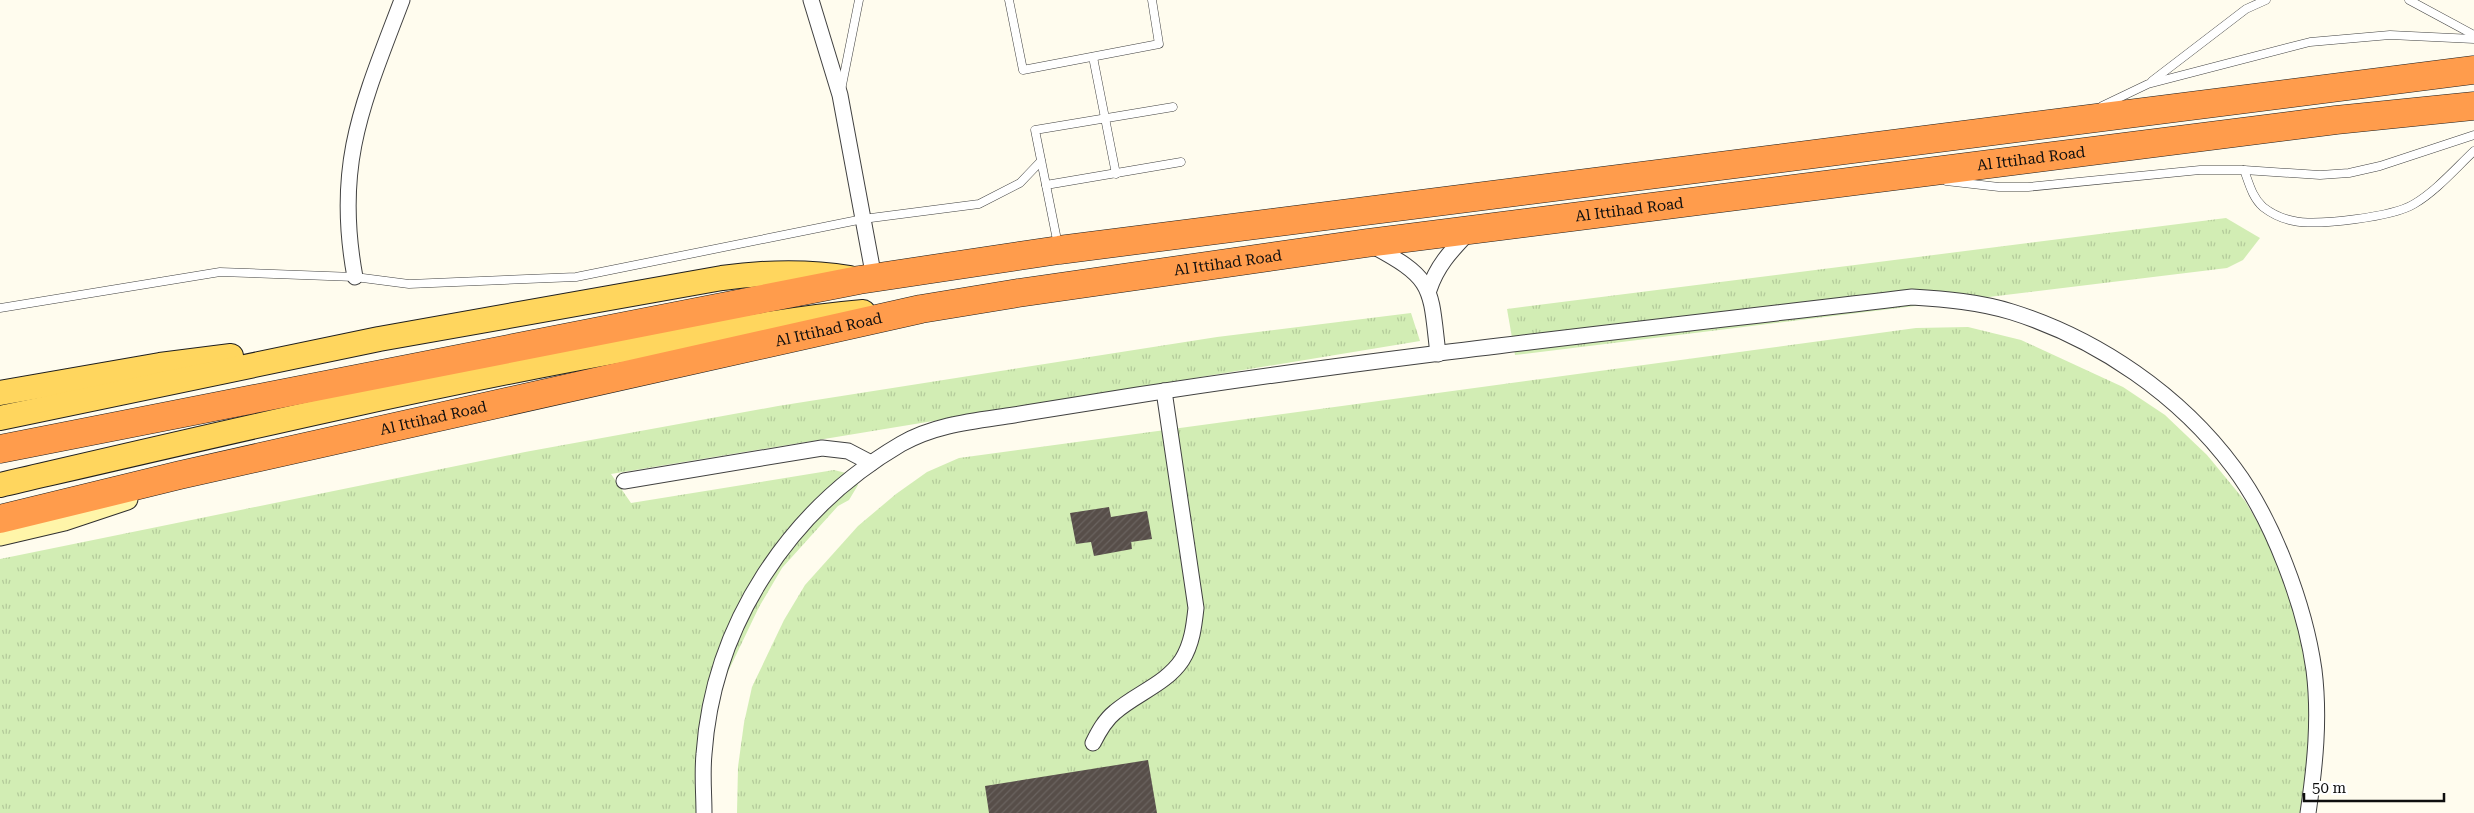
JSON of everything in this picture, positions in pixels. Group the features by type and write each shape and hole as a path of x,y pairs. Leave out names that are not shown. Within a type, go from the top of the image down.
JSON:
{"highway":[{"name":"Al Ittihad Road","path":"0,449 542,340 866,279 1059,250 2474,70"},
{"name":"Al Ittihad Road","path":"0,518 180,475 921,309 1018,293 1472,229 2336,120 2474,106"}],"main road":[{"path":"0,418 379,339 758,273 794,272 866,279"},
{"path":"0,485 198,439 538,366 797,319 921,309"},
{"path":"0,393 160,365 379,339"}],"street":[{"path":"355,277 347,218 348,175 352,150 364,100 402,0"},
{"path":"811,0 840,95 863,219 866,279"},
{"path":"1438,354 1429,290 1432,278 1444,258 1472,229"},
{"path":"1367,243 1406,265 1422,280 1429,290"},
{"path":"704,813 704,754 710,709 719,670 732,632 751,593 775,556 805,522 838,490 871,463 905,442 941,426 1164,391 1438,354 1912,297 1954,300 2010,312 2046,324 2084,341 2130,369 2202,431 2235,468 2266,522 2288,572 2304,620 2314,670 2317,722 2314,770 2308,813"},
{"path":"1093,743 1103,724 1114,712 1162,681 1182,659 1194,632 1196,608 1164,391"},
{"path":"624,481 822,448 848,451 871,463"},
{"path":"0,535 95,511 180,475"}],"lane":[{"path":"840,95 859,0"},
{"path":"1009,0 1024,70 1159,44 1152,0"},
{"path":"2148,84 2246,9 2266,0"},
{"path":"2409,0 2474,37"},
{"path":"2070,122 2148,84 2310,42 2390,35 2474,37"},
{"path":"1093,57 1116,174"},
{"path":"1059,250 1035,130 1173,107"},
{"path":"1915,173 1942,180 1999,187 2028,187 2200,170 2244,170 2292,175 2349,172 2380,166 2474,135"},
{"path":"2244,170 2254,197 2262,206 2284,219 2308,223 2383,216 2404,209 2423,198 2474,151"},
{"path":"0,308 220,272 355,277 409,284 576,277 863,219 979,204 1020,183 1041,161"},
{"path":"1046,186 1181,162"}],"green space":[{"path":"2226,218 2260,238 2243,260 2227,268 1515,355 1507,309"},
{"path":"1411,313 1420,341 611,474 631,503 834,470 850,474 858,485 849,500 838,506 782,568 759,607 725,678 716,718 710,765 709,813 0,813 0,559 525,452 778,406 1217,337"},
{"path":"1968,327 2021,340 2123,387 2165,415 2207,455 2245,501 2273,548 2308,650 2312,813 737,813 738,767 744,723 752,687 784,620 805,585 858,526 896,494 927,472 959,458 1916,328"}],"building":[{"path":"1109,507 1111,517 1147,511 1152,539 1131,542 1132,549 1094,556 1091,542 1076,544 1070,513"},
{"path":"1148,760 1157,813 989,813 985,786"}]}
